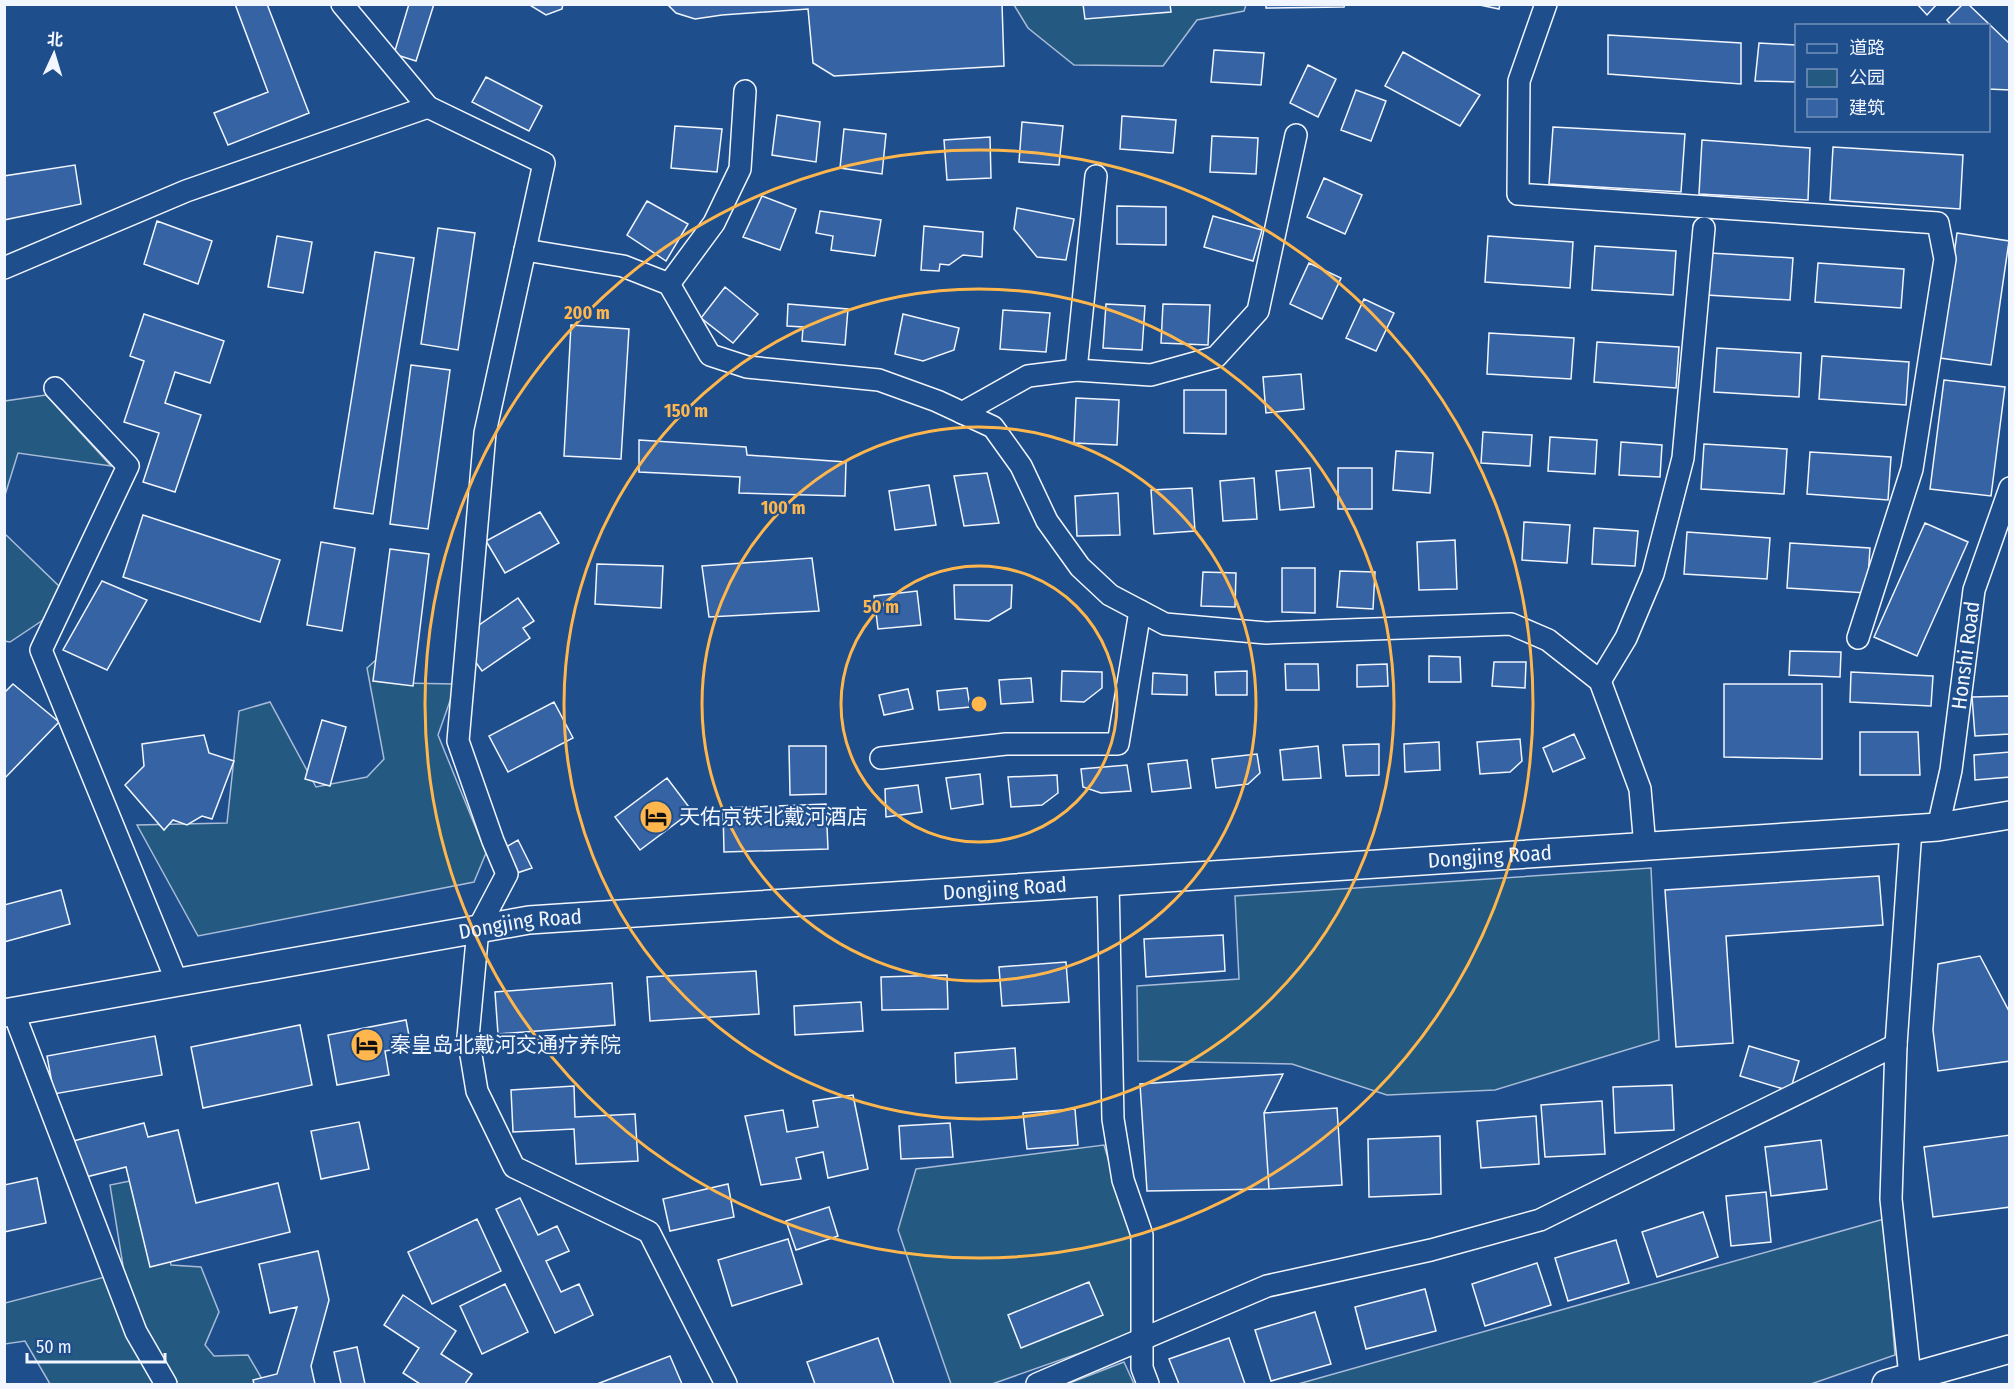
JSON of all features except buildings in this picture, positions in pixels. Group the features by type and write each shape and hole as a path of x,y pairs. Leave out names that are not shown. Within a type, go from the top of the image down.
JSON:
{"main road":[{"name":"Dongjing Road","path":"9,1012 529,920 1911,829 1938,827 2010,815"},
{"path":"1898,1380 2010,1349"}],"street":[{"path":"342,4 428,107 544,163 485,433 458,741 507,874 478,929 468,1037 477,1091 514,1167 649,1232 726,1384"},
{"path":"1546,4 1519,81 1518,194 1938,223 1945,259 1912,469 1858,638"},
{"path":"669,284 714,223 740,169 745,91"},
{"path":"4,268 186,191 428,107"},
{"path":"962,412 1028,376 1076,370 1151,375 1216,357 1258,311 1296,135"},
{"path":"1076,370 1096,176"},
{"path":"1600,681 1626,638 1653,574 1683,458 1704,228"},
{"path":"525,250 623,266 669,284 710,355 747,367 879,380 962,412 993,427 1020,466 1047,521 1080,567 1110,596 1165,624 1266,633 1511,624 1548,640 1600,681 1640,789 1645,847"},
{"path":"56,388 128,466 41,650 177,982"},
{"name":"Honshi Road","path":"1938,827 1952,770 1974,590 2010,488"},
{"path":"882,758 1006,744 1118,744 1140,611"},
{"path":"1898,1380 1891,1199 1896,1045 1911,829"},
{"path":"1108,882 1113,1119 1124,1180 1142,1235 1142,1368 1148,1384"},
{"path":"9,1012 136,1332 166,1384"},
{"path":"1037,1384 1266,1286 1431,1251 1540,1220 1896,1045"}],"green space":[{"path":"1014,5 1246,5 1244,11 1197,20 1163,66 1074,65 1028,28"},
{"path":"46,395 111,466 18,453 5,495 5,401"},
{"path":"4,533 61,588 43,620 10,642 4,641"},
{"path":"395,643 400,683 456,684 438,735 486,853 474,882 198,936 137,825 227,823 239,711 270,702 316,787 367,777 384,759 367,668"},
{"path":"1651,868 1659,1040 1495,1090 1387,1095 1292,1064 1138,1061 1137,986 1239,979 1235,896"},
{"path":"1104,1145 1130,1232 1137,1333 992,1384 951,1384 898,1230 916,1169"},
{"path":"150,1177 171,1265 201,1267 219,1312 205,1345 214,1356 248,1355 265,1384 50,1384 25,1341 5,1344 5,1303 124,1272 110,1185"},
{"path":"1884,1219 1895,1355 1811,1384 1298,1384"},
{"path":"1124,1362 1134,1384 1067,1384"}],"place":[{"name":"天佑京铁北戴河酒店","path":"656,817"},
{"name":"秦皇岛北戴河交通疗养院","path":"367,1045"}]}
